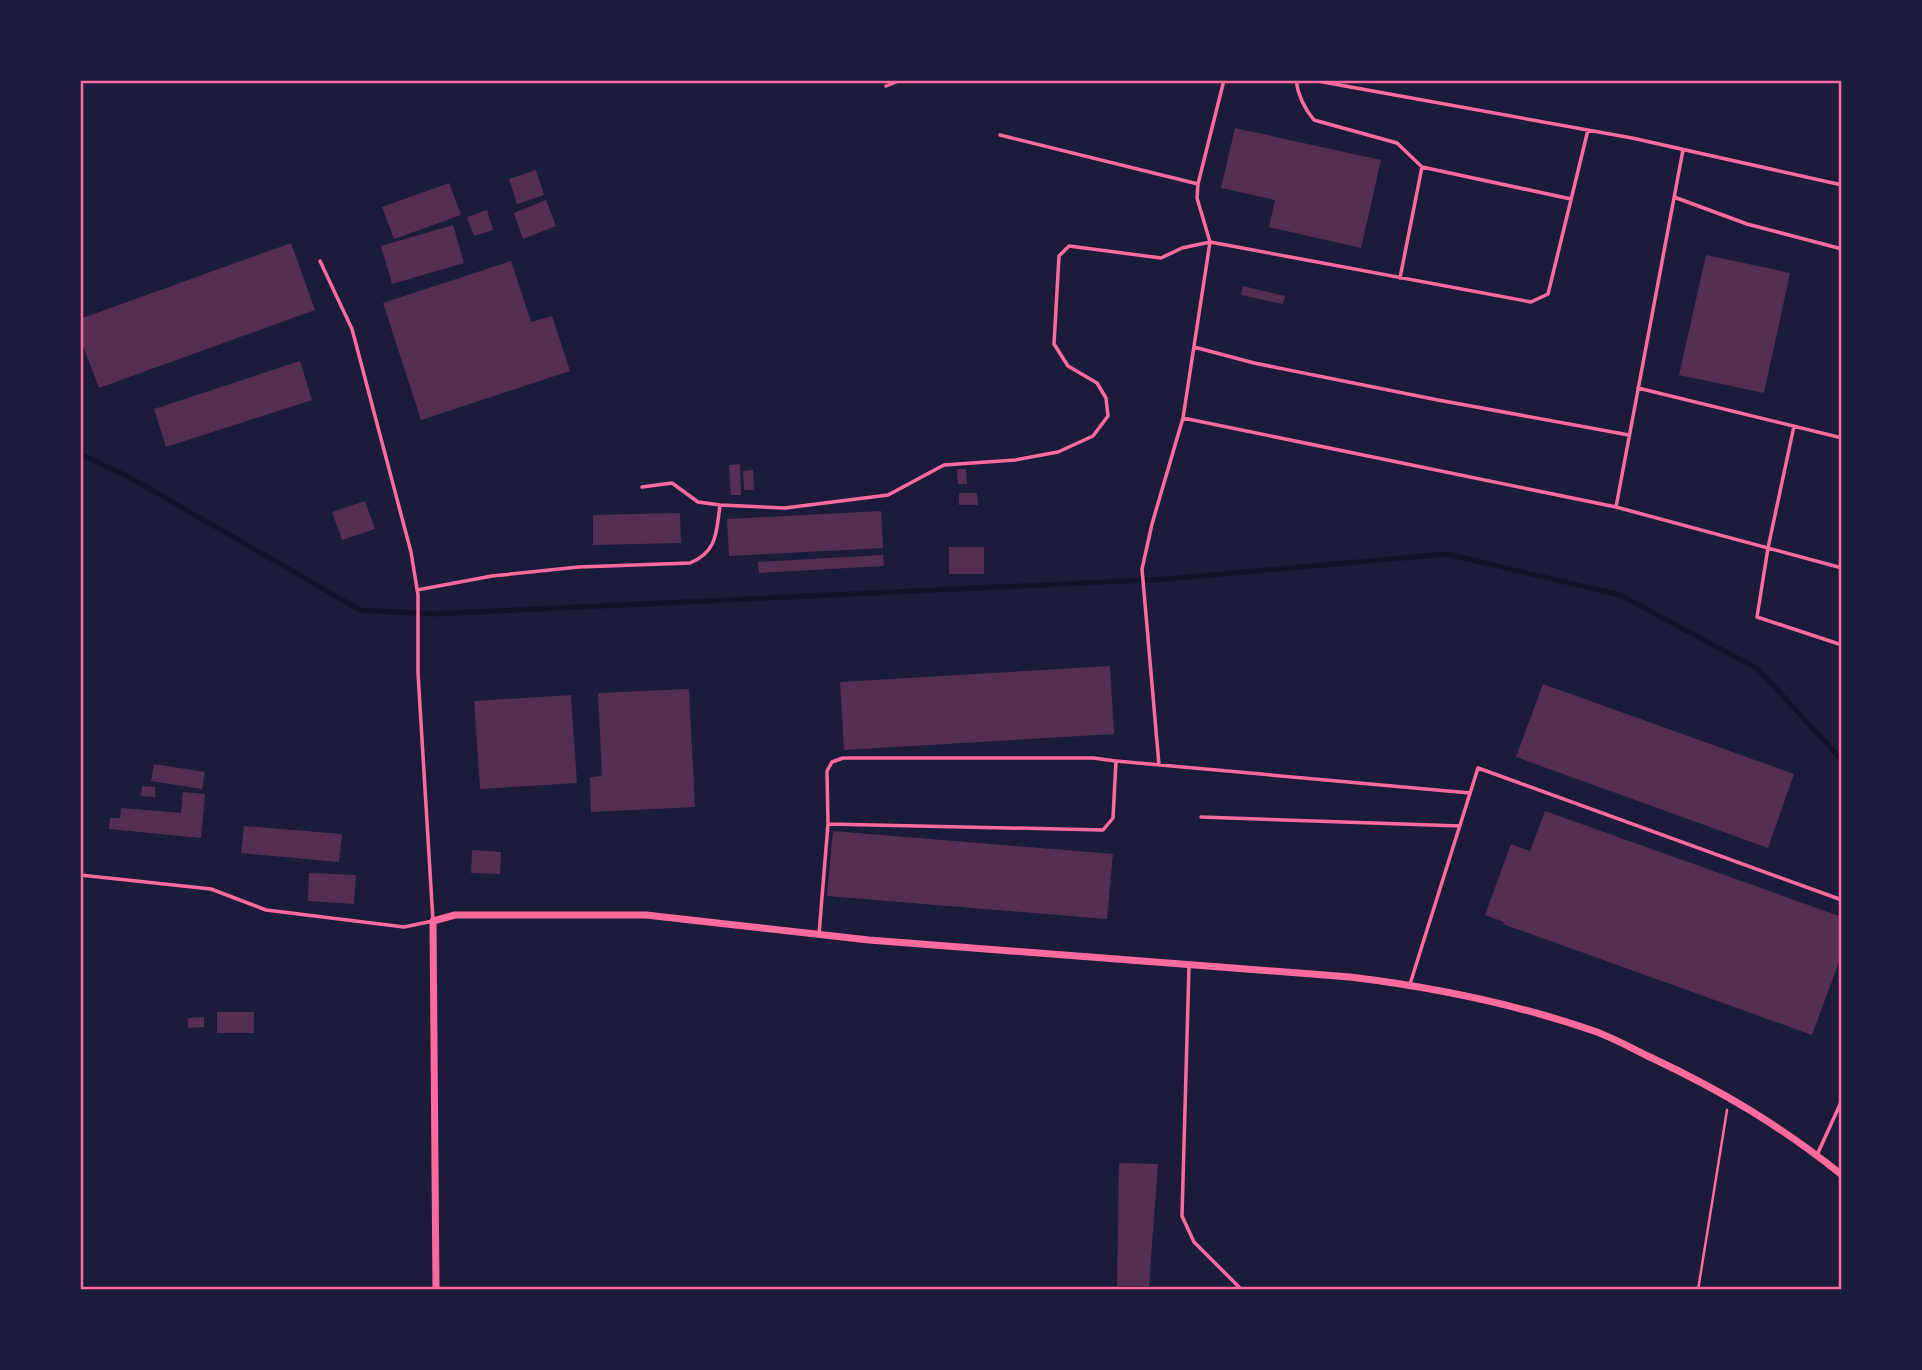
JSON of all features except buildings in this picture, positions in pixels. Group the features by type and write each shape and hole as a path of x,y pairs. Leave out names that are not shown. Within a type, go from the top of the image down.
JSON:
{"street":[{"path":"436,1290 433,920 455,915 646,915 819,934 1350,976 1410,984 1538,1014 1597,1031 1745,1105 1842,1175"}],"lane":[{"path":"886,86 901,80"},
{"path":"1159,765 1142,569 1152,524 1183,418 1210,242 1197,198 1198,184 1224,80"},
{"path":"1296,80 1305,109 1314,120 1397,143 1422,167 1571,200"},
{"path":"1312,80 1588,130 1842,186"},
{"path":"642,486 672,482 698,502 785,508 888,495 944,465 1015,460 1058,452 1093,436 1108,416 1106,398 1097,383 1068,366 1054,344 1059,256 1069,246 1161,258 1182,248 1210,242 1531,302 1548,294 1588,130"},
{"path":"1000,135 1198,184"},
{"path":"1616,507 1683,149"},
{"path":"1400,278 1422,167"},
{"path":"1674,197 1747,224 1842,249"},
{"path":"80,875 211,889 266,910 404,927 433,920 418,673 418,592 411,552 352,329 320,261"},
{"path":"1194,347 1254,363 1629,435"},
{"path":"1638,388 1842,438"},
{"path":"1183,418 1616,507 1842,568"},
{"path":"1794,426 1768,548 1757,617 1842,645"},
{"path":"418,592 492,576 579,567 690,563 704,557 714,542 720,505"},
{"path":"819,934 828,824 827,771 832,762 843,758 1094,758 1470,793"},
{"path":"828,824 1102,830 1113,818 1116,761"},
{"path":"1410,984 1478,768 1842,900"},
{"path":"1201,817 1460,826"},
{"path":"1189,964 1182,1216 1194,1242 1242,1290"},
{"path":"1817,1155 1842,1100"},
{"path":"1834,1117 1842,1122"}],"path":[{"path":"1698,1290 1729,1097"}],"waterway":[{"path":"80,454 129,477 360,610 432,614 1166,579 1447,554 1620,595 1758,669 1842,760"}]}
